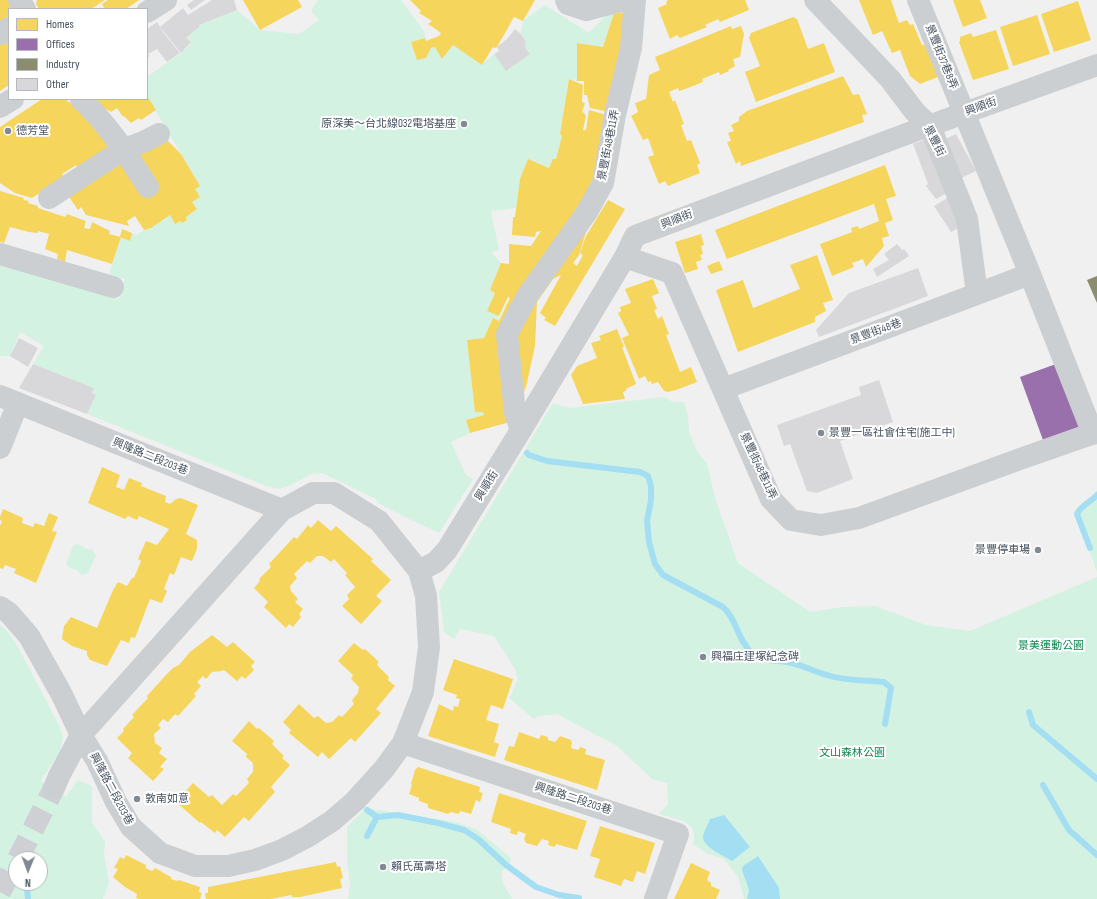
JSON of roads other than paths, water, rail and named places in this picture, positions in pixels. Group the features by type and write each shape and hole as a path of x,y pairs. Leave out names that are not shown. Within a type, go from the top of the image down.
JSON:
{"street":[{"path":"148,11 166,0"},
{"path":"566,0 568,4 586,10 624,0"},
{"name":"景豐街48巷11弄","path":"521,430 515,413 507,334 528,295 587,212 603,182 614,115 631,48 635,0"},
{"name":"景豐街","path":"815,0 890,79 915,112 930,126 967,219 977,294"},
{"name":"景豐街37巷8弄","path":"918,0 964,113"},
{"name":"興順街","path":"419,572 436,562 447,550 625,257 635,236 1097,65"},
{"path":"0,107 11,100"},
{"path":"82,100 124,149 148,187"},
{"path":"964,113 1095,433"},
{"path":"49,198 124,149 159,134"},
{"path":"0,254 113,287"},
{"name":"景豐街48巷11弄","path":"625,257 672,273 771,499 791,520 821,525 859,518 1095,433"},
{"name":"景豐街48巷","path":"722,389 1030,274"},
{"name":"興隆路二段203巷","path":"0,448 9,400 282,510"},
{"name":"興隆路二段203巷","path":"0,607 9,613 29,636 63,697 81,735 97,761 116,802 131,827 160,853 194,866 228,866 255,860 282,850 308,837 332,821 355,801 384,769 403,743 423,692 429,647 426,596 419,572 379,521 334,493 313,493 282,510 81,735"},
{"path":"54,788 81,735"},
{"name":"興隆路二段203巷","path":"403,743 678,834 655,899"}],"water":[{"path":"724,815 750,847 732,861 710,848 704,841 703,837 710,819"},
{"path":"758,856 779,888 780,899 747,899 749,890 742,870 743,866"}],"waterway":[{"path":"527,453 547,461 640,472 648,476 651,486 651,500 647,521 649,542 655,564 663,575 723,607 731,617 747,648 756,656 766,660 792,663 834,677 884,682 891,688 885,724"},
{"path":"1090,548 1077,514 1081,508 1097,495"},
{"path":"1029,712 1033,725 1097,779"},
{"path":"1043,785 1069,830 1097,855"},
{"path":"367,810 377,817 367,836"},
{"path":"377,817 398,815 464,830 478,839 506,865 536,887 559,895 579,898"},
{"path":"27,891 28,899"}],"tunnel":[{"path":"22,851 54,788"},
{"path":"0,892 8,878"}],"place":[{"name":"原深美～台北線032電塔基座","path":"464,124"},
{"name":"德芳堂","path":"8,131"},
{"name":"景豐一區社會住宅(施工中)","path":"821,433"},
{"name":"景豐停車場","path":"1038,550"},
{"name":"興福庄建塚紀念碑","path":"703,657"},
{"name":"敦南如意","path":"137,799"},
{"name":"賴氏萬壽塔","path":"383,867"}],"park label":[{"name":"景美運動公園","path":"1051,646"},
{"name":"文山森林公園","path":"852,753"}]}
